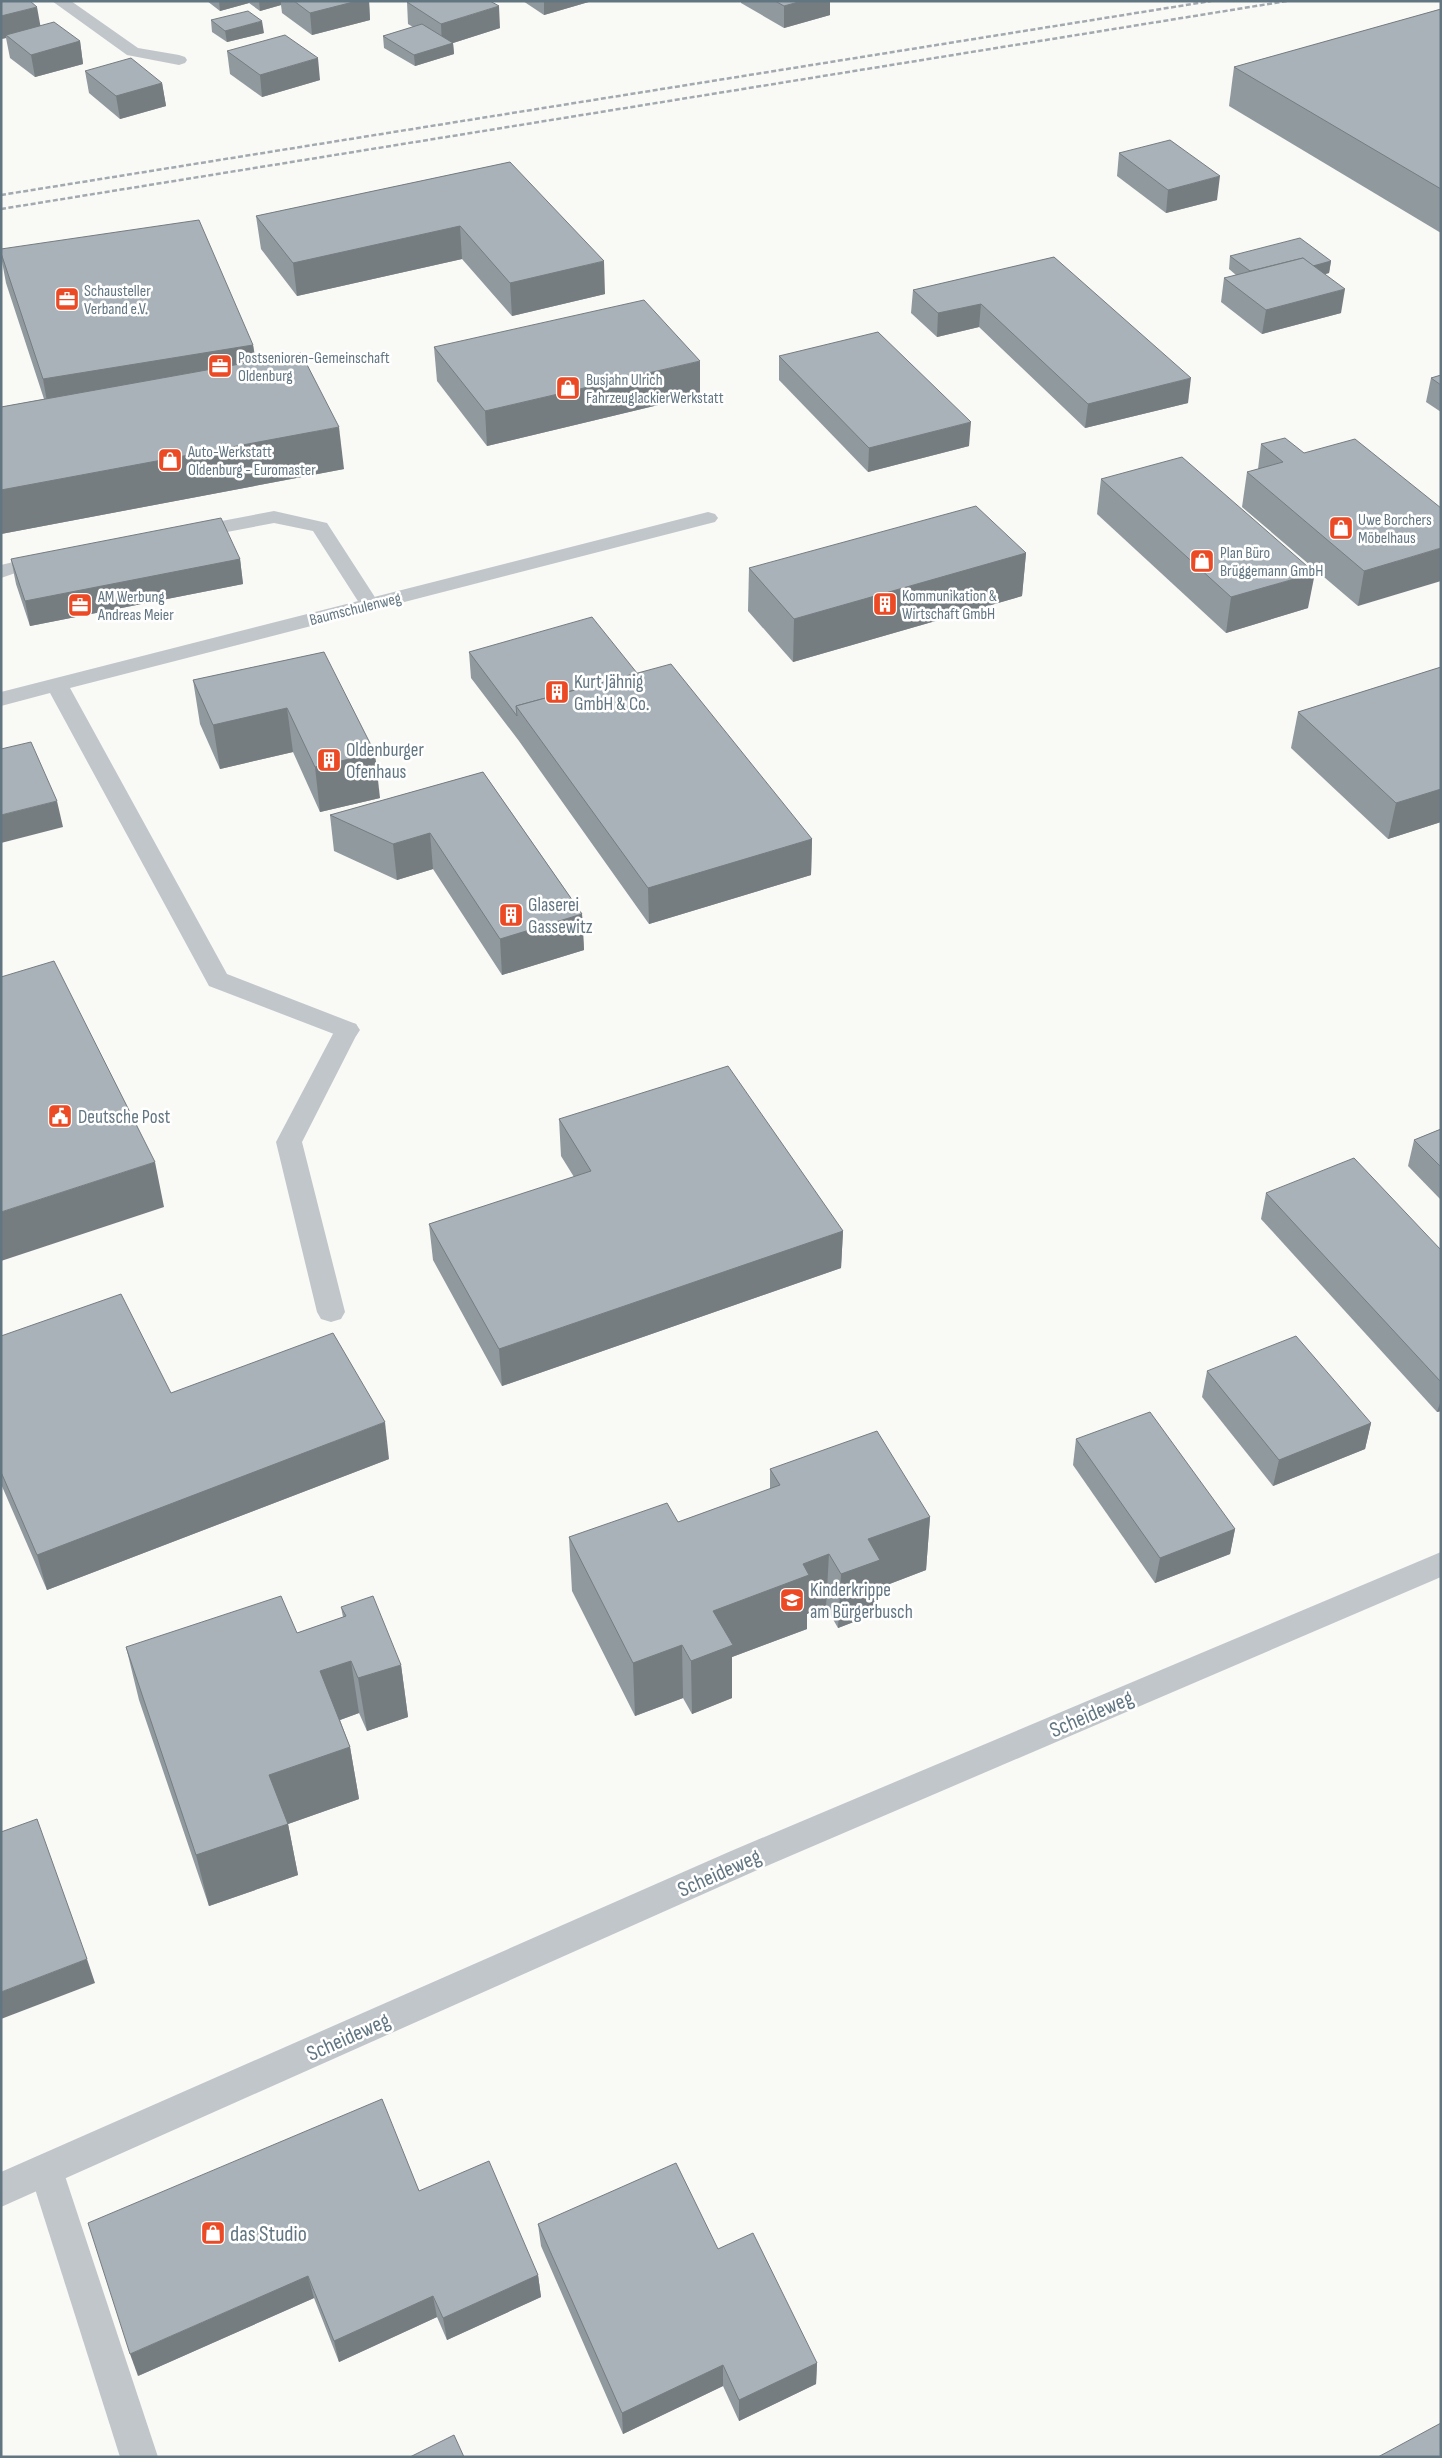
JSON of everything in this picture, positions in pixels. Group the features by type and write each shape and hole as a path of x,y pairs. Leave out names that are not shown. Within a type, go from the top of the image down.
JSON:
{"street":[{"path":"60,1 133,52 179,60"},
{"name":"Baumschulenweg","path":"1,699 708,518"},
{"path":"57,685 218,980 347,1030"},
{"name":"Scheideweg","path":"1,2190 743,1861 1441,1564"}],"lane":[{"path":"176,535 274,517 320,527 370,605"},
{"path":"1,572 19,565 68,556"},
{"path":"331,1312 289,1142 347,1030"},
{"path":"46,2170 139,2457"}],"building":[{"path":"1,1 30,1 37,7 1,16"},
{"path":"294,1 357,1 310,13"},
{"path":"490,1 499,6 441,24 407,2"},
{"path":"775,1 802,1 784,6"},
{"path":"1441,9 1441,189 1234,67"},
{"path":"248,11 262,21 225,31 211,20"},
{"path":"54,22 80,41 31,55 6,35"},
{"path":"422,24 453,43 414,55 383,36"},
{"path":"285,35 318,58 260,75 227,51"},
{"path":"131,58 162,83 116,96 85,71"},
{"path":"1170,140 1220,176 1168,190 1119,153"},
{"path":"510,162 604,261 510,283 460,226 293,263 256,216"},
{"path":"199,220 253,345 43,379 1,249"},
{"path":"1300,238 1331,261 1313,266 1303,258 1250,271 1230,256"},
{"path":"1054,257 1191,378 1088,404 981,304 938,313 913,290"},
{"path":"1303,258 1345,289 1266,310 1224,278"},
{"path":"644,300 700,361 485,411 434,347"},
{"path":"878,332 971,422 869,448 779,356"},
{"path":"301,353 339,427 1,490 1,407"},
{"path":"1441,375 1441,385 1431,378"},
{"path":"1285,438 1304,453 1355,439 1441,508 1441,548 1364,571 1247,472 1283,462 1261,444"},
{"path":"1182,457 1315,573 1231,597 1101,479"},
{"path":"976,506 1026,553 794,619 749,568"},
{"path":"221,518 240,559 25,601 11,559"},
{"path":"592,617 637,673 516,706 517,716 469,652"},
{"path":"324,652 375,753 315,767 287,708 213,725 193,680"},
{"path":"671,664 812,839 648,888 516,706"},
{"path":"1441,667 1441,789 1396,803 1298,712"},
{"path":"31,742 57,801 1,815 1,749"},
{"path":"483,772 582,914 500,939 430,833 393,844 330,815"},
{"name":"Deutsche Post","path":"54,961 155,1162 1,1212 1,977"},
{"path":"728,1066 843,1231 499,1349 429,1224 591,1171 559,1119"},
{"path":"1441,1129 1441,1167 1414,1140"},
{"path":"1354,1158 1441,1250 1441,1382 1266,1193"},
{"path":"121,1294 171,1393 333,1333 385,1422 37,1555 1,1472 1,1336"},
{"path":"1296,1336 1371,1423 1279,1460 1207,1371"},
{"path":"1150,1412 1235,1529 1160,1558 1076,1439"},
{"path":"877,1431 930,1517 868,1539 880,1560 841,1574 829,1554 803,1564 809,1575 713,1611 733,1645 691,1661 682,1645 633,1663 569,1537 667,1503 678,1522 780,1485 770,1469"},
{"path":"281,1596 297,1633 346,1616 341,1607 373,1596 401,1665 358,1678 351,1661 320,1671 350,1747 269,1775 288,1824 196,1855 126,1647"},
{"path":"37,1819 87,1959 1,1992 1,1832"},
{"path":"382,2099 419,2191 489,2161 538,2275 443,2318 433,2296 334,2341 308,2276 130,2354 88,2223"},
{"path":"676,2163 718,2249 753,2233 817,2363 739,2400 723,2365 622,2413 538,2224"},
{"path":"1441,2423 1441,2457 1378,2457"},
{"path":"454,2435 464,2457 410,2457"}],"railway":[{"path":"1,195 1211,1"},
{"path":"1,209 1287,1"}],"place":[{"name":"Schausteller Verband e.V.","path":"67,299"},
{"name":"Postsenioren-Gemeinschaft Oldenburg","path":"220,366"},
{"name":"Busjahn Ulrich FahrzeuglackierWerkstatt","path":"568,388"},
{"name":"Auto-Werkstatt Oldenburg - Euromaster","path":"170,460"},
{"name":"Uwe Borchers Möbelhaus","path":"1341,528"},
{"name":"Plan Büro Brüggemann GmbH","path":"1202,561"},
{"name":"Kommunikation & Wirtschaft GmbH","path":"885,604"},
{"name":"AM Werbung Andreas Meier","path":"80,605"},
{"name":"Kurt Jähnig GmbH & Co.","path":"557,692"},
{"name":"Oldenburger Ofenhaus","path":"329,760"},
{"name":"Glaserei Gassewitz","path":"511,915"},
{"name":"Deutsche Post","path":"60,1116"},
{"name":"Kinderkrippe am Bürgerbusch","path":"792,1600"},
{"name":"das Studio","path":"213,2233"}]}
